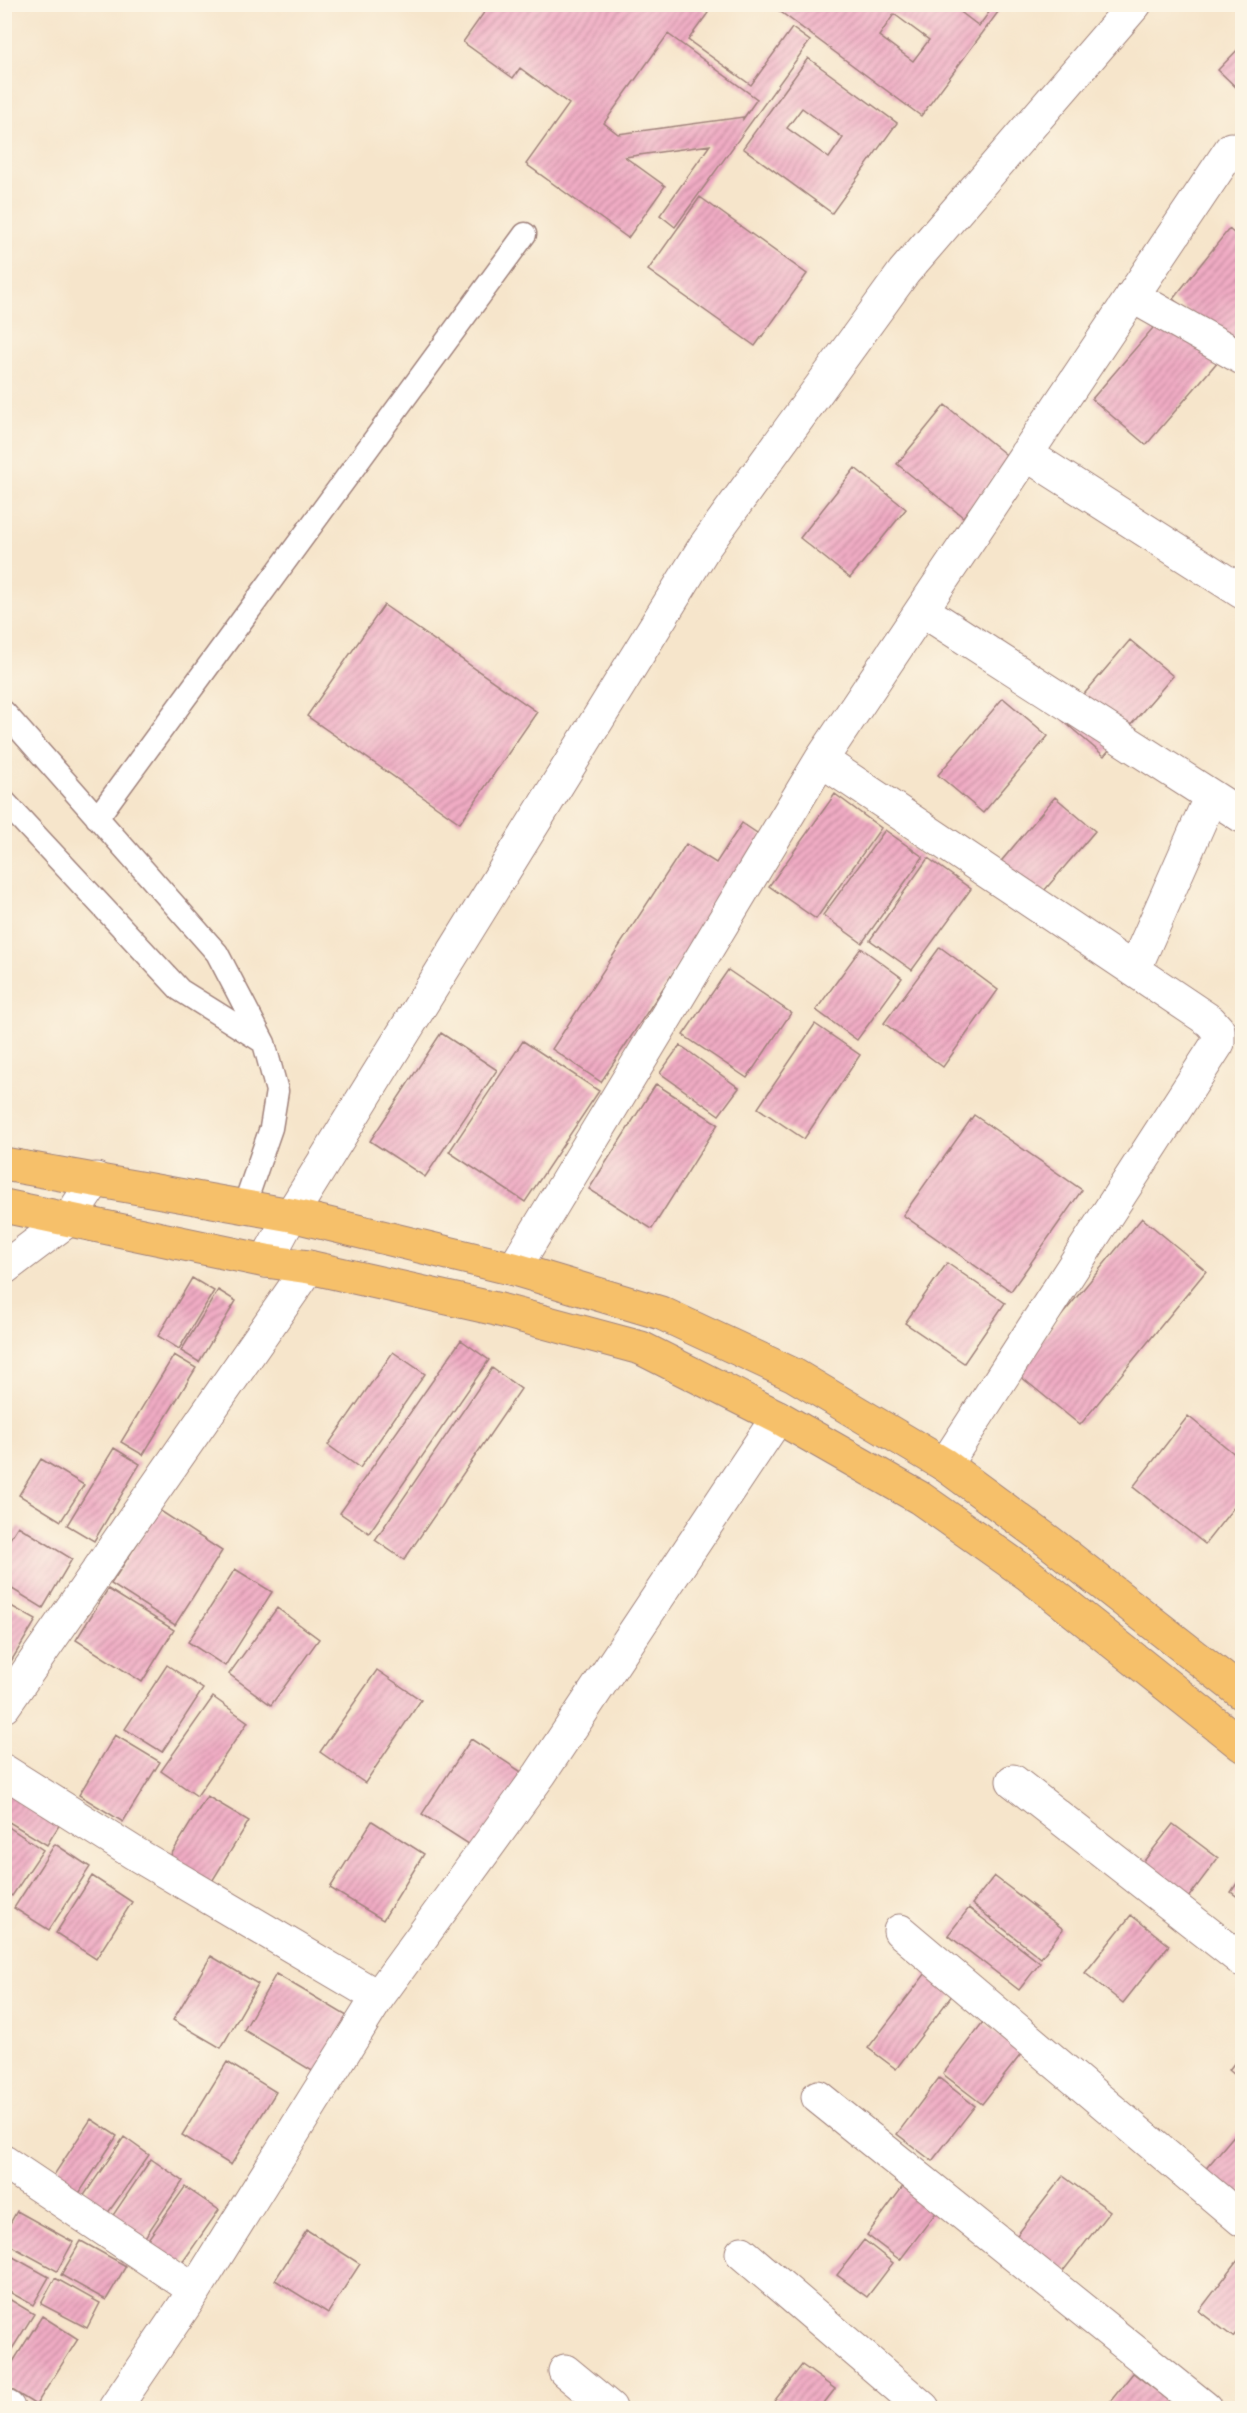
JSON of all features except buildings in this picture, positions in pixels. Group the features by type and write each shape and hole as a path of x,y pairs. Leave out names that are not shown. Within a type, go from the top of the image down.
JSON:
{"main road":[{"path":"4,1164 291,1215 514,1269 661,1313 794,1375 945,1465 1048,1541 1242,1693"},
{"path":"4,1206 266,1261 309,1267 496,1310 641,1348 778,1417 920,1498 1029,1575 1242,1745"}],"street":[{"path":"266,1261 291,1215 705,546 904,272 1135,4"},
{"path":"514,1269 821,760 1231,149"},
{"path":"1132,296 1242,358"},
{"path":"1026,454 1242,592"},
{"path":"922,610 1242,816"},
{"path":"821,760 1210,1021 1218,1030 1218,1043 945,1465"},
{"path":"1134,970 1210,796"},
{"path":"4,1268 69,1219 96,1179"},
{"path":"4,1706 309,1267"},
{"path":"115,2409 195,2290 378,1997 540,1774 778,1417"},
{"path":"4,1771 134,1853 378,1997"},
{"path":"1014,1782 1242,1960"},
{"path":"900,1931 1242,2220"},
{"path":"818,2097 1205,2409"},
{"path":"4,2162 195,2290"},
{"path":"742,2253 923,2409"},
{"path":"565,2371 610,2409"}],"lane":[{"path":"98,818 525,234"},
{"path":"4,712 217,953 264,1042 277,1091 271,1128 244,1206"},
{"path":"4,801 180,990 264,1042"}]}
